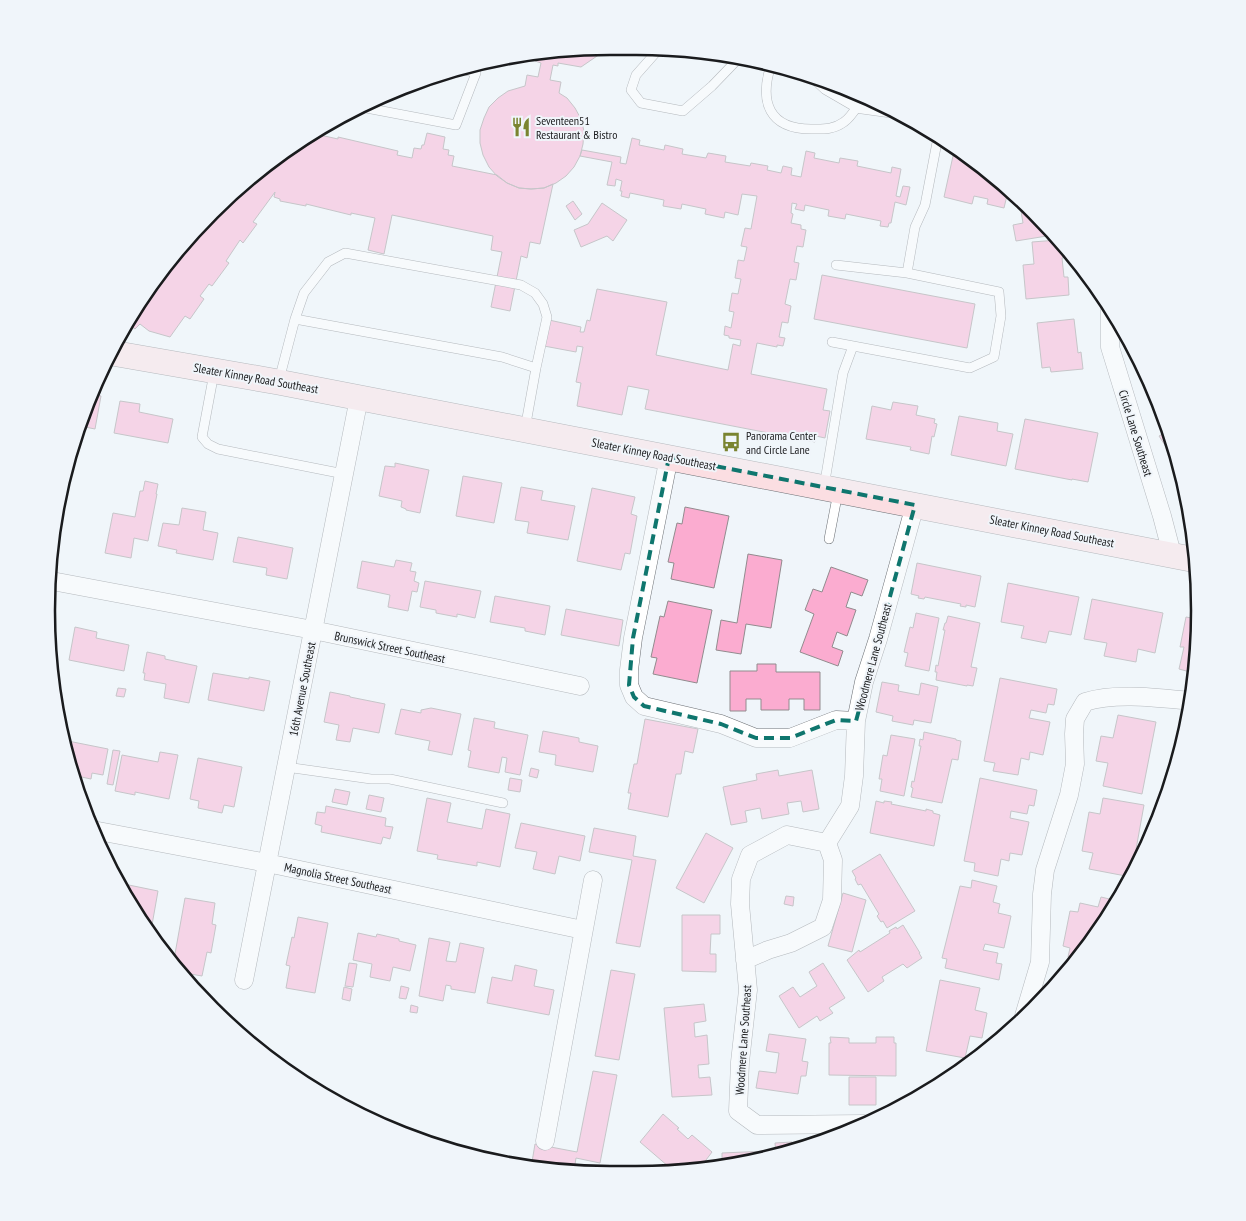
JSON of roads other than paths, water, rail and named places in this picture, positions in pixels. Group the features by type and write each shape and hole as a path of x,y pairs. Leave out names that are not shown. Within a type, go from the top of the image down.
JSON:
{"street":[{"path":"847,96 865,105"},
{"name":"Circle Lane Southeast","path":"1110,322 1110,347 1172,554"},
{"name":"Sleater Kinney Road Southeast","path":"118,354 278,382 1188,558"},
{"name":"16th Avenue Southeast","path":"244,980 359,398"},
{"path":"669,457 633,638 629,685 634,697 644,706 721,724 756,738 790,738 836,720 856,721"},
{"name":"Woodmere Lane Southeast","path":"848,1124 757,1125 738,1111 740,1062 748,990 740,904 741,879 750,855 787,835 827,843 850,806 854,776 856,721 864,682 878,640 915,505"},
{"name":"Brunswick Street Southeast","path":"56,582 313,630 580,686"},
{"path":"1028,1003 1040,962 1042,894 1045,870 1069,795 1075,764 1075,719 1085,702 1098,698 1156,698 1183,700"},
{"name":"Magnolia Street Southeast","path":"101,831 267,863 583,930"},
{"path":"745,960 791,943 823,927 832,900 833,860 827,843"},
{"path":"545,1141 593,880"}],"lane":[{"path":"653,55 636,75 631,90 641,103 683,111 712,86 733,64"},
{"path":"769,72 767,78 767,99 770,113 782,124 800,129 830,129 845,122 860,104"},
{"path":"372,109 456,124 473,73"},
{"path":"907,273 915,227 924,205 937,144"},
{"path":"278,382 304,293 328,262 345,253 521,285 535,293 543,304 547,317 525,430"},
{"path":"832,342 970,368 994,358 1001,316 999,292 907,273 836,265"},
{"path":"295,319 502,357 536,368"},
{"path":"829,539 831,489 843,373 853,346"},
{"path":"214,370 202,438 208,444 218,449 344,474"},
{"path":"286,767 371,779 390,779 503,803"}],"place":[{"name":"Seventeen51 Restaurant & Bistro","path":"521,127"},
{"name":"Panorama Center and Circle Lane","path":"731,442"}]}
